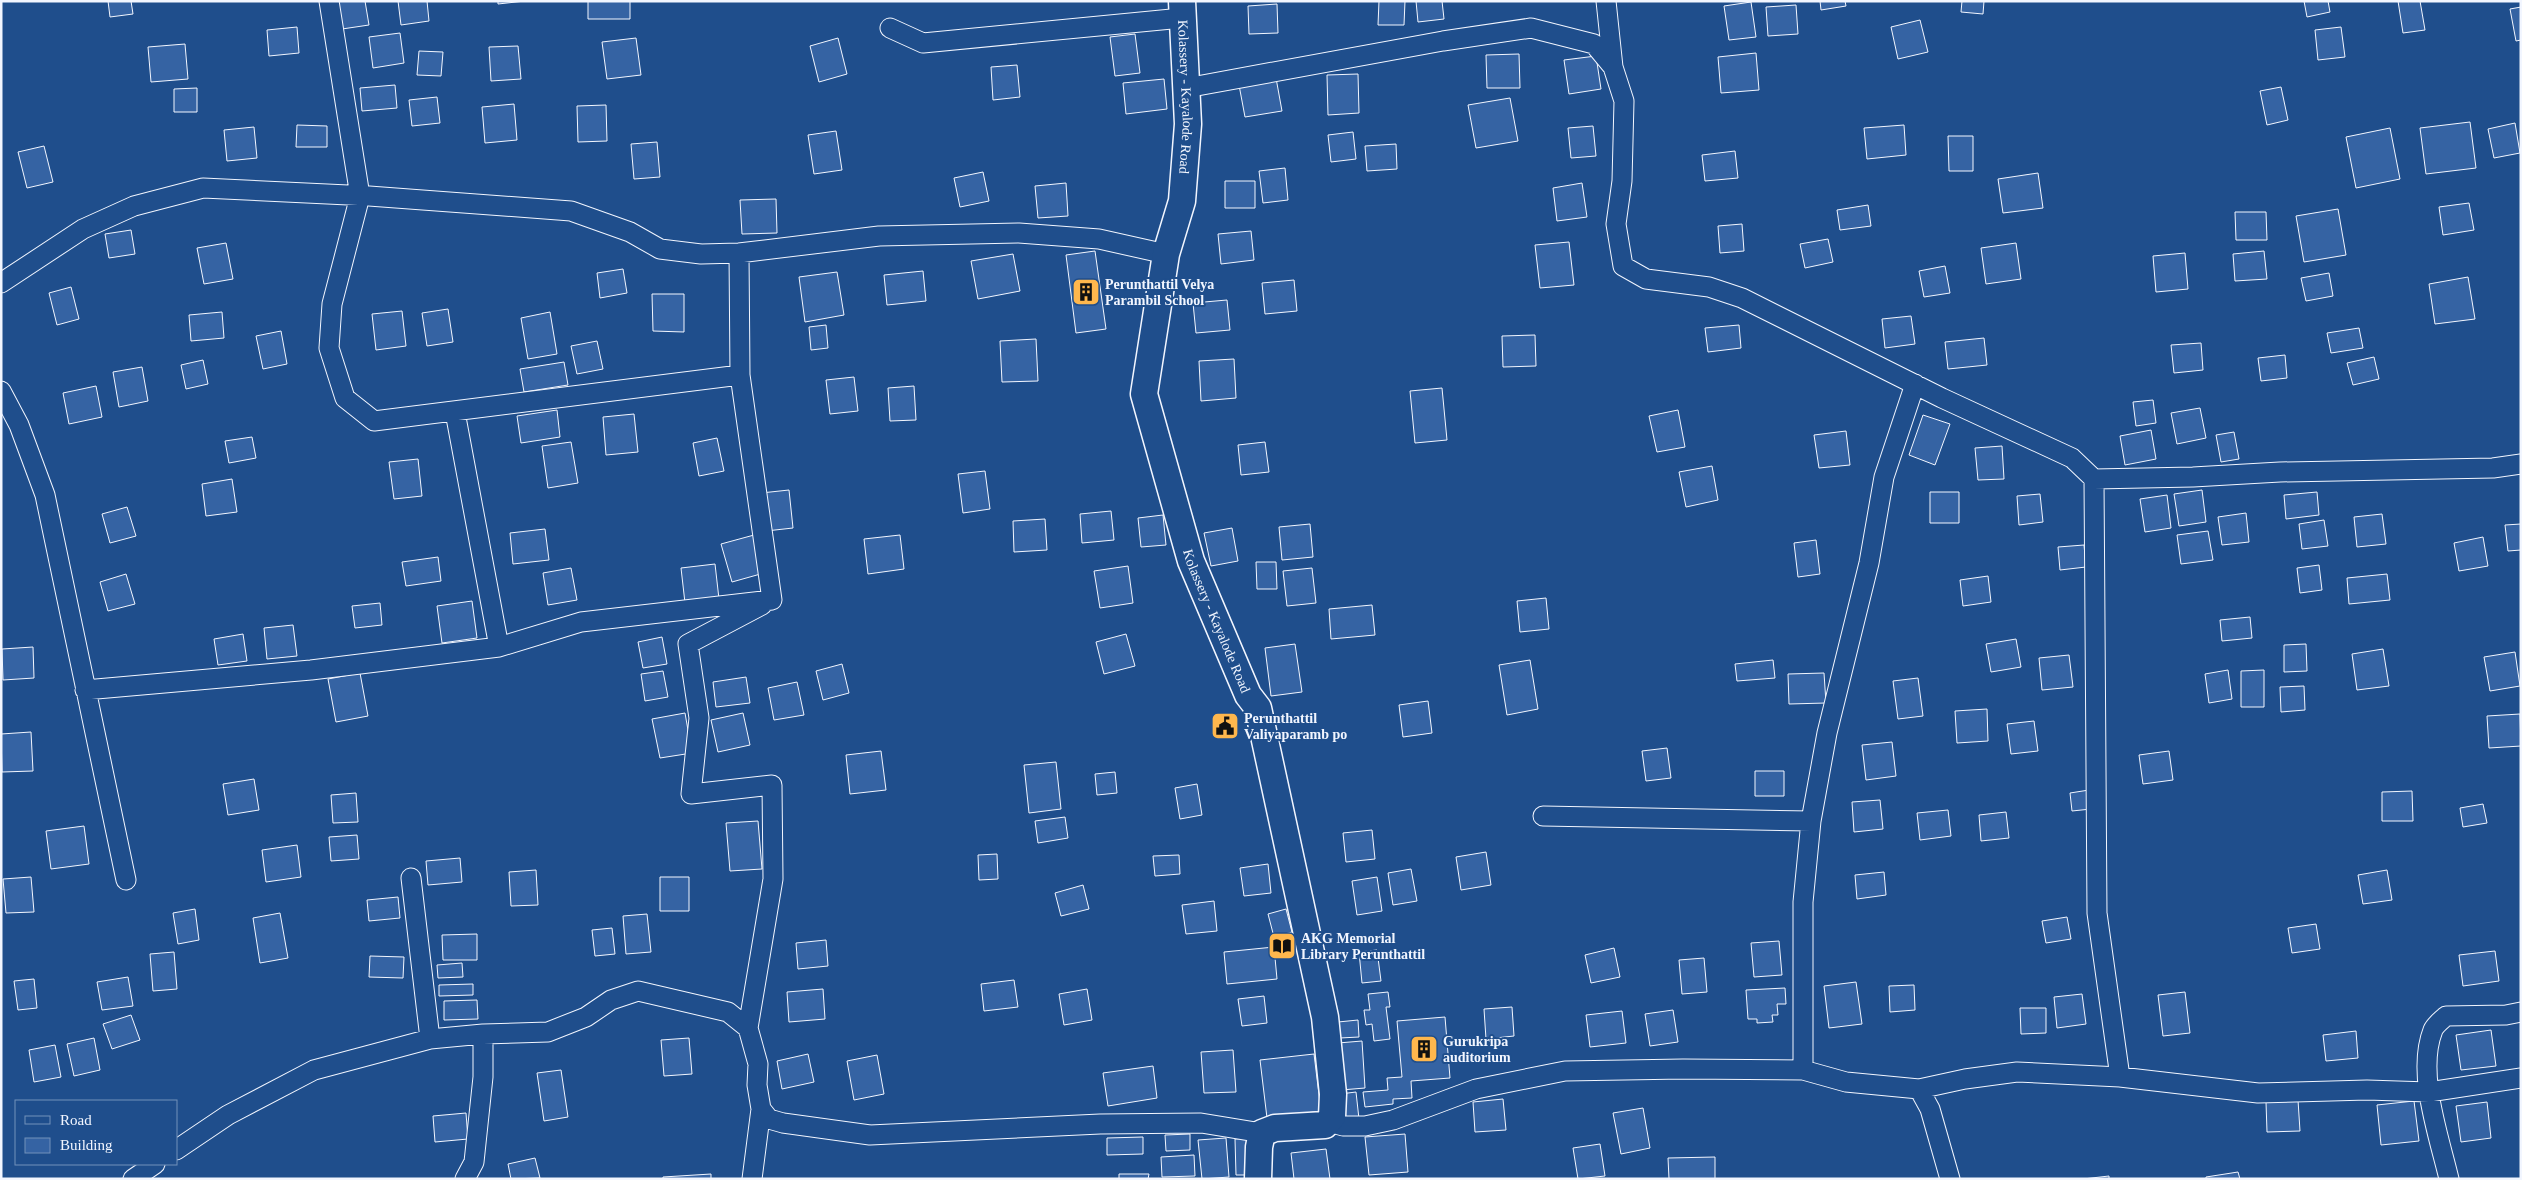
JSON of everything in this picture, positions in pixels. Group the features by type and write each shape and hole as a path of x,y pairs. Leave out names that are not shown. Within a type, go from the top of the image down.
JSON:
{"main road":[{"name":"Kolassery - Kayalode Road","path":"1182,10 1188,124 1182,201 1166,254 1144,394 1191,561 1245,686 1258,708 1264,731 1272,780 1325,1017 1333,1094 1333,1111 1330,1122"},
{"path":"1258,1179 1258,1147 1262,1133 1275,1128 1319,1126 1330,1122"}],"street":[{"path":"329,1 360,196 332,304 329,348 345,398 374,421 740,375"},
{"path":"1606,1 1613,67 1624,101 1622,181 1616,224 1623,266 1646,279 1709,287 1742,298 1914,384 2072,458 2094,479 2193,477 2280,472 2493,468 2521,464"},
{"path":"890,28 923,43 1182,10"},
{"path":"1186,88 1443,41 1531,28 1594,44 1613,67"},
{"path":"1,283 83,229 134,206 202,188 360,196 571,211 630,232 660,249 701,254 739,252 879,236 1018,233 1100,239 1166,254"},
{"path":"739,252 740,375 772,600"},
{"path":"1802,1070 1804,902 1811,821 1828,733 1869,563 1884,478 1914,384"},
{"path":"1,391 19,425 45,495 126,880"},
{"path":"455,412 499,647"},
{"path":"2094,479 2096,913 2120,1077"},
{"path":"85,690 311,670 499,647 581,622 772,600"},
{"path":"752,1179 761,1109 757,1085 758,1064 748,1028 773,879 772,785 691,794 699,718 688,644 772,600"},
{"path":"1543,816 1811,821"},
{"path":"411,878 430,1039"},
{"path":"178,1149 228,1115 314,1070 430,1039 483,1034 548,1032 586,1017 611,1000 638,991 728,1012 748,1028"},
{"path":"2449,1179 2429,1092 2426,1060 2434,1029 2446,1016 2506,1015 2521,1012"},
{"path":"465,1179 474,1162 483,1077 483,1034"},
{"path":"1330,1122 1343,1126 1365,1126 1393,1120 1476,1089 1565,1071 1683,1069 1802,1070 1846,1082 1919,1089 1965,1078 2017,1072 2120,1077 2258,1093 2367,1090 2429,1092 2521,1078"},
{"path":"1919,1089 1930,1109 1950,1179"},
{"path":"761,1109 769,1119 783,1123 870,1135 1100,1124 1201,1122 1262,1133"},
{"path":"133,1179 154,1165"}],"building":[{"path":"108,1 131,1 133,14 110,17"},
{"path":"338,1 365,1 369,25 342,29"},
{"path":"398,1 427,1 429,21 401,25"},
{"path":"498,1 525,1 498,4"},
{"path":"588,1 630,1 630,19 588,19"},
{"path":"1379,1 1405,1 1404,25 1378,25"},
{"path":"1416,1 1442,1 1444,19 1418,22"},
{"path":"1820,1 1845,1 1846,6 1821,10"},
{"path":"1962,1 1984,1 1983,14 1961,12"},
{"path":"2304,1 2328,1 2330,12 2307,17"},
{"path":"2398,1 2420,1 2425,30 2403,33"},
{"path":"1751,2 1756,37 1729,40 1724,6"},
{"path":"1277,4 1278,33 1249,34 1248,6"},
{"path":"1796,5 1798,34 1768,36 1766,7"},
{"path":"2521,7 2521,40 2516,41 2510,9"},
{"path":"1920,20 1928,52 1898,59 1891,27"},
{"path":"297,27 299,53 269,56 267,30"},
{"path":"2341,27 2345,57 2318,60 2315,30"},
{"path":"400,33 404,63 373,68 369,37"},
{"path":"1135,34 1140,73 1115,76 1110,37"},
{"path":"636,38 641,75 607,79 602,42"},
{"path":"838,38 847,74 819,82 810,46"},
{"path":"185,44 188,79 151,82 148,47"},
{"path":"518,46 521,79 491,81 489,47"},
{"path":"419,51 443,52 441,76 417,75"},
{"path":"1756,53 1759,90 1721,93 1718,57"},
{"path":"1519,54 1520,88 1487,88 1486,55"},
{"path":"1596,56 1601,89 1569,94 1564,60"},
{"path":"1017,65 1020,97 993,100 991,67"},
{"path":"1358,74 1359,113 1328,115 1327,75"},
{"path":"1276,78 1282,111 1245,117 1239,85"},
{"path":"1164,79 1167,109 1126,114 1123,83"},
{"path":"395,85 397,108 362,111 360,88"},
{"path":"2281,87 2288,120 2267,125 2260,91"},
{"path":"197,88 197,112 174,112 174,89"},
{"path":"437,97 440,123 412,126 409,100"},
{"path":"1510,98 1518,141 1476,148 1468,105"},
{"path":"514,104 517,140 485,143 482,107"},
{"path":"606,105 607,141 578,142 577,106"},
{"path":"2470,122 2476,168 2426,174 2420,128"},
{"path":"2515,123 2520,153 2494,158 2488,129"},
{"path":"297,125 327,126 327,147 296,147"},
{"path":"1904,125 1906,155 1867,159 1864,128"},
{"path":"1593,126 1596,156 1571,158 1568,128"},
{"path":"254,127 257,158 227,161 224,130"},
{"path":"2390,128 2400,179 2356,188 2346,137"},
{"path":"836,131 842,170 814,174 808,135"},
{"path":"1353,132 1356,159 1331,162 1328,135"},
{"path":"1948,136 1973,136 1973,171 1949,171"},
{"path":"657,142 660,177 634,179 631,144"},
{"path":"1396,144 1397,169 1367,171 1365,146"},
{"path":"44,146 53,182 27,188 18,152"},
{"path":"1735,151 1738,178 1705,181 1702,155"},
{"path":"1285,168 1288,200 1263,203 1259,171"},
{"path":"983,172 989,201 960,207 954,178"},
{"path":"2038,173 2043,208 2003,213 1998,179"},
{"path":"1225,181 1255,181 1255,208 1225,208"},
{"path":"1066,183 1068,216 1038,218 1035,186"},
{"path":"1582,183 1587,217 1557,221 1553,188"},
{"path":"776,199 777,233 742,234 740,200"},
{"path":"2469,203 2474,230 2443,235 2439,207"},
{"path":"1868,205 1871,226 1840,230 1837,210"},
{"path":"2338,209 2346,255 2304,262 2296,216"},
{"path":"2235,212 2266,212 2267,240 2236,240"},
{"path":"1742,224 1744,251 1720,253 1718,226"},
{"path":"131,230 135,254 109,258 105,234"},
{"path":"1251,231 1254,260 1221,264 1218,234"},
{"path":"1828,239 1833,262 1805,268 1800,244"},
{"path":"1569,242 1574,285 1540,288 1535,245"},
{"path":"226,243 233,279 204,284 197,248"},
{"path":"2016,243 2021,279 1986,284 1981,248"},
{"name":"Perunthattil Velya Parambil School","path":"1095,251 1106,329 1076,333 1066,255"},
{"path":"2264,251 2267,279 2235,281 2233,254"},
{"path":"2185,253 2188,289 2156,292 2153,256"},
{"path":"1013,254 1020,291 978,299 971,261"},
{"path":"1945,266 1950,293 1924,297 1919,271"},
{"path":"623,269 627,293 600,298 597,273"},
{"path":"923,271 926,301 887,305 884,275"},
{"path":"837,272 844,315 805,322 799,277"},
{"path":"2329,273 2333,296 2306,301 2301,278"},
{"path":"2468,277 2475,319 2435,324 2429,284"},
{"path":"1294,280 1297,311 1265,314 1262,283"},
{"path":"71,287 79,319 57,325 49,293"},
{"path":"652,294 684,294 684,332 653,331"},
{"path":"1227,300 1230,330 1196,333 1193,303"},
{"path":"448,309 453,342 427,346 422,313"},
{"path":"402,311 406,346 376,350 372,314"},
{"path":"222,312 224,338 191,341 189,315"},
{"path":"550,312 557,354 528,359 521,318"},
{"path":"1911,316 1915,344 1885,348 1882,319"},
{"path":"826,325 828,348 811,350 809,327"},
{"path":"1739,325 1741,348 1708,352 1705,328"},
{"path":"2359,328 2363,348 2331,353 2327,333"},
{"path":"281,331 287,364 263,369 256,336"},
{"path":"1535,335 1536,366 1503,367 1502,336"},
{"path":"1984,338 1987,365 1948,369 1945,342"},
{"path":"1036,339 1038,381 1002,382 1000,341"},
{"path":"597,341 603,369 577,374 571,346"},
{"path":"2201,343 2203,370 2174,373 2171,345"},
{"path":"2285,355 2287,378 2261,381 2258,358"},
{"path":"2374,357 2379,379 2353,385 2347,363"},
{"path":"1234,359 1236,398 1201,401 1199,361"},
{"path":"203,360 208,384 186,389 181,365"},
{"path":"564,362 568,385 524,392 520,369"},
{"path":"142,367 148,401 119,407 113,372"},
{"path":"854,377 858,411 830,414 826,380"},
{"path":"96,386 102,417 69,424 63,393"},
{"path":"914,386 916,420 890,421 888,388"},
{"path":"1442,388 1447,440 1415,443 1410,391"},
{"path":"2153,400 2156,423 2136,426 2133,402"},
{"path":"2200,408 2206,438 2177,444 2171,413"},
{"path":"557,410 560,437 521,443 517,416"},
{"path":"1678,410 1685,447 1657,452 1649,416"},
{"path":"634,414 638,452 606,455 603,417"},
{"path":"1923,415 1950,424 1935,465 1909,455"},
{"path":"2151,430 2156,459 2125,465 2120,436"},
{"path":"1846,431 1850,465 1819,468 1814,435"},
{"path":"2234,432 2239,459 2221,462 2216,435"},
{"path":"252,437 256,458 229,463 225,441"},
{"path":"717,438 724,471 699,476 693,443"},
{"path":"571,442 578,483 548,488 542,446"},
{"path":"1265,442 1269,472 1241,475 1238,445"},
{"path":"2002,446 2004,479 1978,480 1975,448"},
{"path":"418,459 422,496 394,499 389,462"},
{"path":"1712,466 1718,500 1686,507 1679,472"},
{"path":"985,471 990,509 963,513 958,474"},
{"path":"232,479 237,512 206,516 202,484"},
{"path":"789,490 793,528 766,531 761,493"},
{"path":"2202,490 2206,522 2179,526 2174,494"},
{"path":"1930,492 1959,492 1959,523 1930,523"},
{"path":"2317,492 2319,515 2286,519 2284,495"},
{"path":"2040,494 2043,522 2019,525 2017,496"},
{"path":"2167,495 2171,528 2145,532 2140,499"},
{"path":"127,507 136,536 110,543 102,514"},
{"path":"1111,511 1114,540 1082,543 1080,514"},
{"path":"2246,513 2249,542 2222,545 2218,517"},
{"path":"2382,514 2386,544 2357,547 2354,517"},
{"path":"1163,515 1166,545 1141,547 1138,518"},
{"path":"1045,519 1047,550 1014,552 1013,521"},
{"path":"2324,520 2328,546 2302,549 2299,524"},
{"path":"1310,524 1313,557 1282,560 1279,527"},
{"path":"2521,524 2521,550 2508,551 2505,525"},
{"path":"1232,528 1238,561 1211,566 1204,533"},
{"path":"545,529 549,560 513,564 510,533"},
{"path":"2208,531 2213,560 2181,564 2177,535"},
{"path":"754,535 764,573 732,582 721,544"},
{"path":"900,535 904,569 868,574 864,539"},
{"path":"2483,537 2488,566 2459,571 2454,543"},
{"path":"1816,540 1820,574 1798,577 1794,543"},
{"path":"2084,545 2086,567 2060,570 2058,547"},
{"path":"438,557 441,581 406,586 402,562"},
{"path":"1256,562 1276,562 1277,589 1257,589"},
{"path":"715,564 719,599 685,603 681,568"},
{"path":"2319,565 2322,590 2300,593 2297,568"},
{"path":"1128,566 1133,603 1100,608 1094,571"},
{"path":"571,568 577,600 548,605 543,573"},
{"path":"1312,568 1316,603 1287,606 1283,571"},
{"path":"126,574 135,604 108,611 100,582"},
{"path":"2387,574 2390,600 2349,604 2347,578"},
{"path":"1988,576 1991,602 1963,606 1960,580"},
{"path":"1546,598 1549,629 1520,632 1517,601"},
{"path":"472,601 477,638 442,643 437,606"},
{"path":"380,603 382,625 355,628 352,606"},
{"path":"1372,605 1375,635 1331,639 1329,609"},
{"path":"2250,617 2252,638 2222,641 2220,620"},
{"path":"293,625 297,656 267,659 264,628"},
{"path":"243,634 247,661 218,665 214,639"},
{"path":"1126,634 1135,666 1104,674 1096,642"},
{"path":"662,637 667,664 643,668 638,642"},
{"path":"2016,639 2021,667 1991,672 1986,644"},
{"path":"1295,644 1302,692 1271,696 1265,648"},
{"path":"2306,644 2307,671 2284,672 2284,645"},
{"path":"33,647 34,678 3,680 2,649"},
{"path":"2383,649 2389,686 2357,690 2352,654"},
{"path":"2515,652 2520,686 2490,691 2484,657"},
{"path":"2069,655 2073,687 2042,690 2039,658"},
{"path":"1530,660 1538,709 1507,715 1499,665"},
{"path":"1773,660 1775,678 1737,681 1735,664"},
{"path":"842,664 849,693 823,700 816,671"},
{"path":"2228,670 2232,699 2209,703 2205,674"},
{"path":"2264,670 2264,707 2241,707 2241,671"},
{"path":"663,671 668,697 645,701 641,674"},
{"path":"360,673 368,716 336,722 328,679"},
{"path":"1824,673 1826,703 1789,704 1788,674"},
{"path":"746,677 750,703 716,707 713,682"},
{"path":"1918,678 1923,716 1898,719 1893,681"},
{"path":"797,682 804,715 774,720 768,688"},
{"path":"2304,686 2305,710 2281,712 2280,687"},
{"path":"1428,701 1432,733 1403,737 1399,705"},
{"path":"1987,709 1988,741 1957,743 1955,711"},
{"path":"685,713 692,753 660,758 652,719"},
{"path":"743,713 750,745 718,752 711,720"},
{"path":"2520,714 2521,746 2489,748 2487,716"},
{"path":"2034,721 2038,751 2011,754 2007,724"},
{"path":"31,732 33,771 2,772 1,734"},
{"path":"1892,742 1896,776 1866,780 1862,745"},
{"path":"1667,748 1671,778 1646,781 1642,751"},
{"path":"881,751 886,790 850,794 846,755"},
{"path":"2169,751 2173,780 2143,784 2139,755"},
{"path":"1056,762 1061,809 1029,813 1024,765"},
{"path":"1755,771 1784,771 1784,796 1755,796"},
{"path":"1115,772 1117,793 1097,795 1095,774"},
{"path":"254,779 259,810 228,815 223,784"},
{"path":"1197,784 1202,815 1180,819 1175,788"},
{"path":"2089,790 2091,809 2072,811 2070,793"},
{"path":"2412,791 2413,821 2382,821 2382,792"},
{"path":"356,793 358,822 333,823 331,795"},
{"path":"1880,800 1883,829 1854,832 1852,802"},
{"path":"2483,804 2487,823 2463,827 2460,808"},
{"path":"1948,810 1951,836 1920,840 1917,813"},
{"path":"2006,812 2009,838 1981,841 1979,815"},
{"path":"1065,817 1068,838 1038,843 1035,821"},
{"path":"758,821 762,869 730,871 726,823"},
{"path":"84,826 89,864 51,869 46,831"},
{"path":"1372,830 1375,859 1346,862 1343,833"},
{"path":"357,835 359,859 331,861 329,837"},
{"path":"297,845 301,877 266,882 262,850"},
{"path":"1486,852 1491,885 1461,890 1456,857"},
{"path":"997,854 998,879 979,880 978,855"},
{"path":"1179,855 1180,874 1155,876 1153,856"},
{"path":"460,858 462,882 428,885 426,861"},
{"path":"1268,864 1271,893 1244,896 1240,868"},
{"path":"1411,869 1417,901 1393,905 1388,873"},
{"path":"536,870 538,905 511,906 509,872"},
{"path":"2387,870 2392,900 2363,904 2358,875"},
{"path":"1884,872 1886,895 1857,899 1855,875"},
{"path":"31,877 34,912 6,913 3,879"},
{"path":"660,877 689,877 689,911 660,911"},
{"path":"1377,877 1382,911 1357,915 1352,881"},
{"path":"1083,885 1089,909 1061,916 1055,893"},
{"path":"398,897 400,918 369,921 367,900"},
{"path":"1214,901 1217,931 1186,934 1182,905"},
{"path":"195,909 199,940 178,944 173,913"},
{"path":"1286,909 1292,932 1274,937 1268,914"},
{"path":"280,913 288,958 260,963 253,918"},
{"path":"647,914 651,952 626,954 623,916"},
{"path":"2067,917 2071,939 2046,943 2042,921"},
{"path":"2316,924 2320,949 2292,953 2288,928"},
{"path":"612,928 615,954 595,956 592,930"},
{"path":"477,934 477,960 443,960 442,935"},
{"path":"826,940 828,966 798,969 796,943"},
{"path":"1779,941 1782,975 1754,977 1751,943"},
{"path":"1274,947 1277,979 1227,984 1224,952"},
{"path":"1614,948 1620,977 1591,983 1585,955"},
{"path":"1377,950 1381,981 1362,983 1359,952"},
{"path":"2495,951 2499,981 2463,986 2459,955"},
{"path":"174,952 177,989 153,991 150,954"},
{"path":"370,956 404,957 403,978 369,977"},
{"path":"1704,958 1707,992 1682,994 1679,960"},
{"path":"462,963 463,977 438,978 437,965"},
{"path":"128,977 133,1006 102,1010 97,982"},
{"path":"34,979 37,1008 18,1010 14,981"},
{"path":"1014,980 1018,1007 984,1011 981,984"},
{"path":"1856,982 1862,1024 1829,1028 1824,986"},
{"path":"473,984 473,995 439,996 439,985"},
{"path":"1914,985 1915,1010 1890,1012 1889,986"},
{"path":"1785,988 1786,1004 1777,1004 1778,1015 1772,1015 1773,1022 1757,1023 1757,1019 1748,1019 1746,990"},
{"path":"823,989 825,1019 789,1022 787,992"},
{"path":"1087,989 1092,1020 1064,1025 1059,994"},
{"path":"1388,992 1390,1007 1386,1007 1390,1039 1374,1041 1372,1024 1366,1025 1364,1010 1370,1010 1368,994"},
{"path":"2185,992 2190,1033 2163,1036 2158,995"},
{"path":"2082,994 2086,1024 2057,1028 2054,997"},
{"path":"1264,996 1267,1023 1242,1026 1238,999"},
{"path":"477,1000 478,1019 444,1020 444,1001"},
{"path":"1512,1007 1514,1036 1486,1039 1484,1009"},
{"path":"2020,1008 2046,1008 2046,1033 2021,1034"},
{"path":"1673,1010 1678,1042 1650,1046 1645,1014"},
{"path":"1622,1011 1626,1043 1590,1047 1586,1015"},
{"path":"131,1015 140,1040 112,1049 103,1024"},
{"name":"Gurukripa auditorium","path":"1445,1017 1450,1078 1411,1081 1412,1098 1393,1099 1393,1104 1365,1107 1363,1092 1388,1090 1387,1078 1402,1077 1397,1021"},
{"path":"1358,1020 1359,1037 1340,1038 1338,1022"},
{"path":"2491,1030 2496,1066 2461,1070 2456,1035"},
{"path":"2356,1031 2358,1058 2326,1061 2323,1035"},
{"path":"94,1038 100,1070 74,1076 67,1044"},
{"path":"689,1038 692,1074 664,1076 661,1040"},
{"path":"1362,1041 1365,1088 1341,1090 1338,1043"},
{"path":"55,1045 61,1077 34,1082 29,1050"},
{"path":"1233,1050 1236,1092 1204,1093 1201,1052"},
{"path":"808,1054 814,1082 782,1089 777,1061"},
{"path":"1314,1054 1321,1111 1267,1118 1260,1060"},
{"path":"877,1055 884,1094 854,1100 847,1061"},
{"path":"1153,1066 1157,1098 1108,1106 1103,1073"},
{"path":"561,1070 568,1117 544,1121 537,1073"},
{"path":"1356,1092 1359,1119 1343,1121 1340,1094"},
{"path":"1503,1099 1506,1130 1475,1132 1473,1102"},
{"path":"2298,1100 2300,1131 2267,1132 2266,1102"},
{"path":"2414,1101 2419,1141 2381,1145 2377,1105"},
{"path":"2487,1102 2491,1138 2461,1142 2456,1106"},
{"path":"1643,1108 1650,1148 1621,1154 1613,1113"},
{"path":"466,1113 468,1139 435,1142 433,1116"},
{"path":"1190,1134 1190,1150 1166,1151 1165,1135"},
{"path":"1405,1134 1408,1172 1369,1175 1365,1137"},
{"path":"1143,1137 1143,1154 1107,1155 1107,1138"},
{"path":"1226,1138 1229,1177 1202,1179 1198,1140"},
{"path":"1251,1138 1252,1175 1236,1175 1235,1139"},
{"path":"1600,1144 1605,1176 1578,1179 1573,1148"},
{"path":"1326,1149 1330,1179 1294,1179 1291,1153"},
{"path":"1194,1155 1195,1176 1162,1177 1161,1157"},
{"path":"1715,1157 1715,1179 1669,1179 1668,1158"},
{"path":"535,1158 540,1178 511,1179 508,1164"},
{"path":"2238,1172 2240,1179 2206,1179 2206,1177"},
{"path":"711,1174 711,1179 663,1179 663,1177"},
{"path":"1119,1174 1149,1174 1148,1179 1119,1179"},
{"path":"2109,1176 2109,1179 2083,1179"}],"place":[{"name":"Perunthattil Velya Parambil School","path":"1086,292"},
{"name":"Perunthattil Valiyaparamb po","path":"1225,726"},
{"name":"AKG Memorial Library Perunthattil","path":"1282,946"},
{"name":"Gurukripa auditorium","path":"1424,1049"}]}
